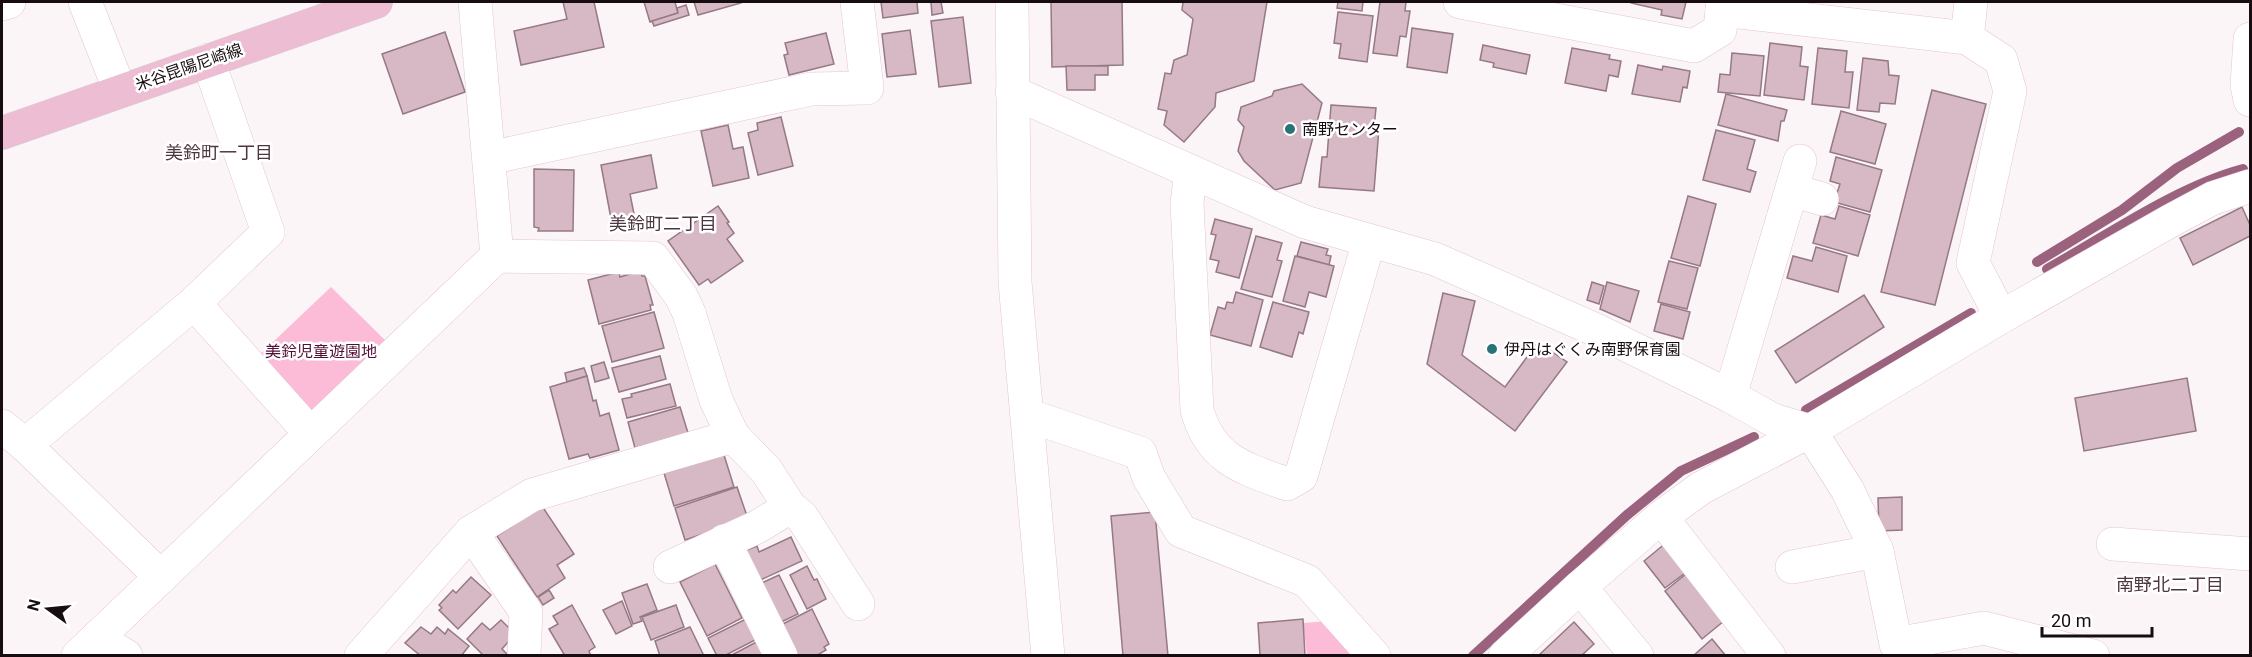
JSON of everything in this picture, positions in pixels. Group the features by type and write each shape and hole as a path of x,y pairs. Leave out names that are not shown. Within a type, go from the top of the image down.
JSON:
{"main road":[{"name":"米谷昆陽尼崎線","path":"2,133 376,2"}],"street":[{"path":"2,4 9,2"},
{"path":"85,2 120,92"},
{"path":"475,2 497,256"},
{"path":"489,158 811,89 867,88 857,2"},
{"path":"1012,2 1015,282 1048,656"},
{"path":"1460,2 1694,46 1720,30 1722,6 1967,39 2001,60 2010,91 1973,263 2001,316"},
{"path":"1967,39 1971,2"},
{"path":"2250,39 2247,85 2250,100"},
{"path":"161,576 13,436 194,303 268,232 208,60"},
{"path":"1012,92 1305,222 1435,260 1596,330 1730,396 1773,420 1810,431 1847,489 1877,551 1896,644 1984,628 2093,656"},
{"path":"1191,172 1187,203 1197,410 1204,431 1210,440 1224,456 1243,468 1287,484 1301,476 1369,241"},
{"path":"1730,396 1805,183"},
{"path":"1505,656 1580,587 1661,518 1701,488 1810,431 2001,316 2213,198 2250,186"},
{"path":"88,647 497,256 653,258 681,296 689,313 716,400 733,436 766,470 790,507 802,517 858,604"},
{"path":"194,303 310,434"},
{"path":"1027,415 1140,453 1149,478 1181,531 1307,581 1374,656"},
{"path":"361,656 471,532 532,495 733,436"},
{"path":"670,567 757,527 790,507"},
{"path":"1661,518 1769,656"},
{"path":"471,532 526,612 524,654"},
{"path":"724,541 781,656"},
{"path":"1792,567 1877,551"},
{"path":"2132,555 2250,554"},
{"path":"1580,587 1636,656"},
{"path":"88,647 126,656"}],"green space":[{"name":"美鈴児童遊園地","path":"331,287 388,343 315,413 306,411 255,359"},
{"path":"1329,621 1360,655 1307,655 1303,623"}],"building":[{"path":"563,2 594,2 604,47 521,65 514,31 567,19"},
{"path":"644,2 675,2 678,13 650,22"},
{"path":"694,2 741,2 741,3 698,15"},
{"path":"881,2 917,2 918,13 883,18"},
{"path":"931,2 941,2 943,13 932,15"},
{"path":"1051,2 1122,2 1123,65 1052,67"},
{"path":"1183,2 1267,2 1254,81 1216,93 1215,107 1184,142 1164,125 1167,111 1158,109 1165,73 1171,74 1174,60 1187,55 1193,19 1182,10"},
{"path":"1338,2 1363,2 1362,11 1337,8"},
{"path":"1380,2 1406,2 1405,11 1410,11 1406,37 1400,36 1397,56 1373,53"},
{"path":"1631,2 1686,2 1682,19 1661,15 1662,10"},
{"path":"686,5 689,15 654,26 652,21 678,13 677,8"},
{"path":"1338,12 1373,16 1367,62 1339,58 1341,44 1334,43"},
{"path":"963,17 971,83 939,87 931,21"},
{"path":"1412,28 1453,34 1447,73 1407,67"},
{"path":"910,30 916,74 887,77 882,34"},
{"path":"445,32 465,92 403,114 382,54"},
{"path":"826,33 834,64 789,75 784,55 788,54 785,43"},
{"path":"1770,43 1802,47 1800,66 1808,67 1804,100 1764,95"},
{"path":"1483,45 1530,55 1526,74 1493,67 1494,63 1480,60"},
{"path":"1572,48 1610,55 1609,59 1621,61 1618,77 1609,75 1606,91 1565,83"},
{"path":"1818,48 1847,51 1845,72 1853,72 1849,108 1812,104"},
{"path":"1732,53 1764,56 1760,96 1718,92 1720,74 1730,75"},
{"path":"1863,58 1888,61 1889,75 1899,76 1895,104 1880,103 1879,112 1857,110"},
{"path":"1638,65 1662,70 1663,66 1690,71 1687,88 1683,87 1680,102 1632,94"},
{"path":"1066,66 1108,66 1108,75 1095,75 1095,90 1067,90"},
{"path":"1302,84 1322,103 1301,183 1275,190 1244,161 1238,151 1244,127 1238,120 1241,107 1272,96 1274,91"},
{"path":"1932,90 1986,104 1935,305 1881,292"},
{"path":"1726,94 1787,110 1784,121 1781,121 1778,141 1718,125"},
{"path":"1331,105 1376,108 1374,128 1379,128 1374,191 1319,187 1322,157 1327,157"},
{"path":"1841,111 1886,124 1875,164 1830,152"},
{"path":"781,117 793,166 758,175 748,133 758,130 757,123"},
{"path":"728,125 733,149 743,147 749,178 713,186 701,131"},
{"path":"1716,130 1755,140 1747,169 1756,172 1750,192 1703,180"},
{"path":"651,155 657,188 630,194 635,219 612,224 601,165"},
{"path":"1836,157 1882,170 1870,212 1834,202 1840,184 1830,181"},
{"path":"534,169 574,170 573,231 538,231 539,228 534,227"},
{"path":"1688,196 1716,204 1700,266 1671,258"},
{"path":"718,206 734,233 727,239 743,261 711,283 708,279 699,285 668,241"},
{"path":"1839,206 1870,215 1858,256 1813,243 1821,215 1835,219"},
{"path":"2242,207 2250,225 2250,236 2193,265 2180,238"},
{"path":"1215,219 1252,229 1239,278 1216,272 1219,261 1210,259 1216,235 1211,234"},
{"path":"1256,236 1282,243 1277,260 1282,261 1272,297 1241,289"},
{"path":"1301,242 1328,249 1326,255 1331,256 1329,265 1297,256"},
{"path":"1816,247 1847,256 1838,292 1787,278 1793,256 1812,261"},
{"path":"1295,256 1334,266 1326,297 1309,292 1305,307 1283,301"},
{"path":"1669,261 1698,268 1687,309 1658,302"},
{"path":"640,271 642,276 645,276 653,305 650,305 651,310 599,324 588,280 619,272 620,277"},
{"path":"1592,282 1604,286 1599,304 1587,300"},
{"path":"1607,282 1639,291 1630,322 1600,309"},
{"path":"1236,292 1263,300 1251,346 1210,335 1218,307 1225,309 1227,302 1233,303"},
{"path":"1443,293 1475,301 1462,355 1505,387 1538,342 1567,362 1515,431 1427,364"},
{"path":"1864,295 1884,327 1796,383 1775,351"},
{"path":"1273,302 1309,312 1303,334 1299,332 1292,357 1260,347"},
{"path":"1661,304 1690,312 1683,339 1654,331"},
{"path":"654,312 664,348 612,362 602,326"},
{"path":"660,356 666,379 619,392 612,368"},
{"path":"604,362 609,378 595,382 591,366"},
{"path":"584,368 587,376 567,382 565,373"},
{"path":"587,376 593,401 596,400 600,416 609,413 619,450 590,458 588,454 569,459 550,387"},
{"path":"2187,378 2196,431 2084,451 2075,398"},
{"path":"670,384 676,406 627,418 622,399 632,397 631,394"},
{"path":"680,407 688,433 635,448 628,422"},
{"path":"724,455 734,487 674,506 664,473"},
{"path":"737,487 748,519 685,540 675,508"},
{"path":"1902,497 1902,530 1879,531 1878,498"},
{"path":"542,506 574,554 557,565 565,578 537,597 497,536"},
{"path":"1155,512 1168,656 1123,656 1111,516"},
{"path":"791,537 802,561 756,582 742,552 757,546 759,552"},
{"path":"1667,542 1689,570 1665,588 1644,561"},
{"path":"715,564 742,618 707,636 680,582"},
{"path":"807,566 814,580 817,579 826,599 807,609 790,575"},
{"path":"1686,574 1724,621 1702,639 1665,591"},
{"path":"779,575 798,614 771,627 753,587"},
{"path":"471,577 491,595 458,629 439,610 442,608 439,605 453,590 456,593"},
{"path":"647,584 657,610 640,617 642,621 633,624 622,593"},
{"path":"549,590 554,598 543,605 538,597"},
{"path":"622,601 632,626 616,634 603,610"},
{"path":"572,605 595,647 589,651 591,656 565,656 549,629 558,624 553,616"},
{"path":"676,605 684,627 651,640 642,617"},
{"path":"812,609 829,644 824,647 826,650 816,656 786,656 781,625"},
{"path":"752,616 763,636 724,656 717,656 708,638"},
{"path":"1303,619 1305,656 1260,656 1258,623"},
{"path":"501,620 512,631 509,641 502,649 509,656 484,656 467,639 482,623 490,630"},
{"path":"1574,622 1594,644 1581,656 1538,656"},
{"path":"421,627 431,634 437,627 445,634 448,629 469,646 461,656 421,656 405,643"},
{"path":"690,627 704,656 660,656 655,641"},
{"path":"762,639 770,656 730,656"},
{"path":"1712,639 1726,656 1693,656"}],"waterway":[{"path":"2037,262 2122,210 2177,168 2239,132"},
{"path":"2047,269 2143,213 2193,187 2243,169"},
{"path":"1806,410 1971,313"},
{"path":"1473,656 1627,515 1681,471 1754,437"}],"place":[{"name":"南野センター","path":"1290,129"},
{"name":"伊丹はぐくみ南野保育園","path":"1492,349"}],"district":[{"name":"美鈴町一丁目","path":"219,152"},
{"name":"美鈴町二丁目","path":"663,223"},
{"name":"南野北二丁目","path":"2170,584"}]}
